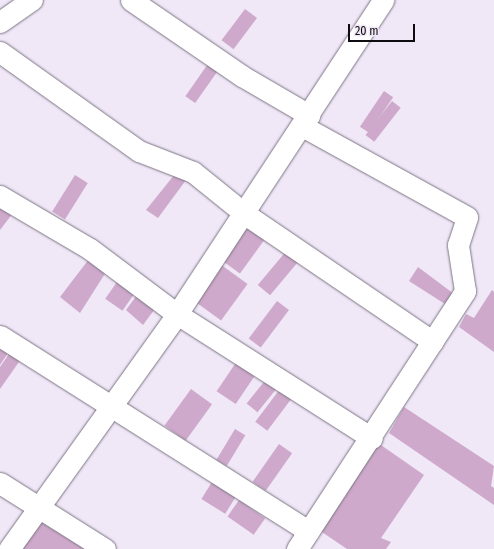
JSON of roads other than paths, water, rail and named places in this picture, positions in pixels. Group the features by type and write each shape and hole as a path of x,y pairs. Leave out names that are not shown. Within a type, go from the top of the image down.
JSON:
{"street":[{"path":"0,22 32,0"},
{"path":"131,0 305,121 467,217 458,245 465,292 372,438 297,549"},
{"path":"9,549 177,314 245,214 383,0"},
{"path":"0,52 139,151 193,172 245,214 433,342"},
{"path":"0,196 90,248 177,314 372,438"},
{"path":"0,336 110,407 309,531"},
{"path":"0,483 39,505 105,549"}]}
